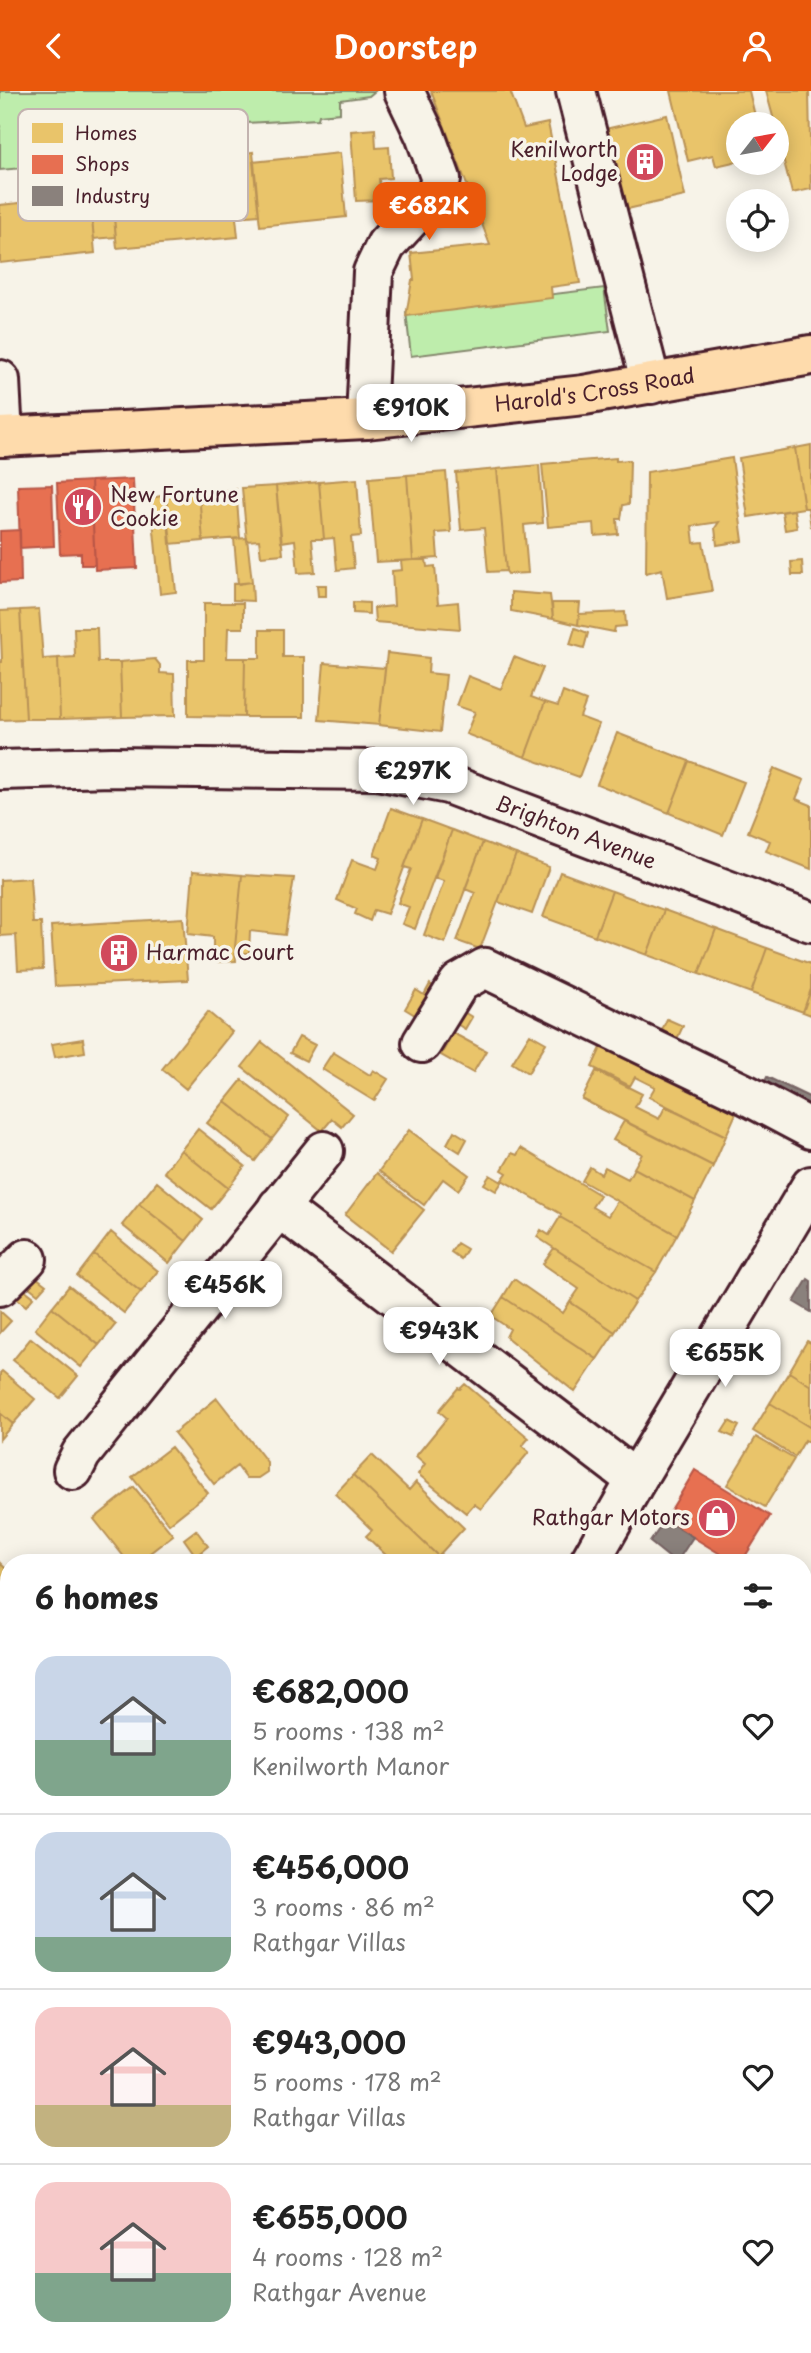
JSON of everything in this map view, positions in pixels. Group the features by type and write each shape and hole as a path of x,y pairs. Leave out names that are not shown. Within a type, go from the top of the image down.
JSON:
{"main road":[{"name":"Harold's Cross Road","path":"1,437 366,419 584,395 811,355"}],"street":[{"path":"366,419 373,272 386,245 411,218 435,198 440,179 425,135 404,91"},
{"path":"576,91 651,384"},
{"path":"0,380 1,437"},
{"name":"Brighton Avenue","path":"0,770 112,767 377,770 449,784 811,922"},
{"path":"422,1043 459,983 485,968 745,1094 811,1129"},
{"path":"77,1462 324,1151"},
{"path":"594,1554 811,1187"},
{"path":"278,1207 636,1480"},
{"path":"0,1286 27,1259"}],"green space":[{"path":"0,91 375,91 369,96 340,100 340,113 319,115 318,119 248,123 248,109 18,109 18,168 0,170"},
{"path":"604,288 610,331 411,356 406,312"}],"building: Homes":[{"path":"431,91 510,91 524,128 548,123 580,283 551,287 552,298 406,316 414,280 411,253 490,245"},
{"path":"671,91 749,91 754,112 726,112 726,164 716,166 713,155 688,161"},
{"path":"766,91 809,91 811,189 792,193 787,175 789,112 772,112"},
{"name":"Kenilworth Lodge","path":"667,115 685,196 623,210 605,129"},
{"path":"375,129 376,148 389,147 391,178 379,179 381,200 356,201 351,131"},
{"path":"253,152 259,215 248,216 248,153"},
{"path":"340,153 346,217 260,226 253,162"},
{"path":"18,203 18,221 92,221 95,253 0,263 0,205"},
{"path":"92,221 114,221 116,237 94,239"},
{"path":"114,221 236,221 238,237 117,248"},
{"path":"811,445 811,527 808,508 804,508 795,448"},
{"path":"795,448 804,508 748,517 739,458"},
{"path":"616,458 616,461 630,460 629,504 623,505 621,519 617,519 618,534 595,536 594,523 548,527 542,464"},
{"path":"732,458 743,541 717,545 715,528 719,522 692,526 694,543 703,542 712,591 667,598 662,569 646,573 647,472"},
{"path":"539,465 543,523 524,525 528,573 508,574 497,469"},
{"path":"497,469 506,571 488,572 484,528 461,530 456,473"},
{"path":"446,472 451,532 436,533 438,558 413,560 407,475"},
{"path":"407,475 413,560 376,562 369,478"},
{"path":"357,479 361,536 351,537 354,568 337,570 334,538 324,539 319,482"},
{"path":"319,482 324,539 312,539 315,572 298,573 295,540 281,542 276,486"},
{"path":"276,486 283,554 261,556 259,540 247,541 242,488"},
{"path":"236,489 240,538 203,541 199,493"},
{"path":"199,493 203,541 170,544 166,495"},
{"path":"166,495 176,592 160,594 151,498"},
{"path":"794,510 797,528 785,530 782,512"},
{"path":"247,538 252,582 238,584 234,539"},
{"path":"426,559 427,567 435,566 438,604 458,602 460,629 375,622 374,608 394,606 392,571 402,570 401,561"},
{"path":"802,561 803,575 792,575 791,562"},
{"path":"252,582 253,601 233,600 233,584"},
{"path":"317,585 326,585 326,596 318,596"},
{"path":"511,592 550,595 553,619 511,611"},
{"path":"353,602 369,603 369,614 353,613"},
{"path":"204,603 243,603 243,628 228,628 227,658 245,658 244,717 188,716 188,660 204,660"},
{"path":"552,603 580,603 578,625 553,619"},
{"path":"39,609 43,659 58,658 60,719 26,719 20,610"},
{"path":"20,610 26,719 0,720 0,611"},
{"path":"625,612 626,626 615,627 614,632 578,625 579,614"},
{"path":"74,628 97,628 98,662 120,662 122,717 60,719 58,658 75,657"},
{"path":"575,628 588,633 584,648 570,644"},
{"path":"260,630 283,630 283,657 304,657 304,717 244,717 245,658 260,658"},
{"path":"387,653 429,658 428,673 446,675 440,732 379,725"},
{"path":"514,657 543,668 531,697 545,702 525,757 466,734 475,712 457,706 468,676 501,689"},
{"path":"155,659 160,665 160,673 174,674 175,716 122,717 120,662"},
{"path":"324,663 385,668 379,725 319,720"},
{"path":"563,692 586,701 580,717 599,724 579,777 525,757 545,702 558,706"},
{"path":"617,733 689,761 669,813 597,784"},
{"path":"689,761 744,782 723,835 669,813"},
{"path":"774,768 804,780 796,799 811,805 811,869 766,851 770,841 748,832"},
{"path":"391,808 422,819 387,914 374,910 370,921 355,914 357,909 337,900 352,860 377,869 381,858 374,855"},
{"path":"422,819 452,830 415,929 402,924 409,907 398,903 411,869 404,867"},
{"path":"452,830 483,842 445,943 424,935 444,881 435,878"},
{"path":"483,842 516,854 480,949 457,941 475,893 465,889"},
{"path":"516,854 549,867 532,914 498,902"},
{"path":"193,871 242,875 236,961 213,962 213,937 188,934"},
{"path":"560,872 612,891 595,936 543,917"},
{"path":"242,875 294,878 285,935 250,931 249,953 236,953 235,947"},
{"path":"30,878 33,923 41,923 43,969 18,970 16,935 0,936 0,880"},
{"path":"612,891 664,910 647,955 595,936"},
{"path":"664,910 716,929 699,974 647,955"},
{"name":"Harmac Court","path":"183,918 188,980 55,986 51,926"},
{"path":"716,929 767,948 751,993 699,974"},
{"path":"767,948 811,964 811,989 803,1012 751,993"},
{"path":"430,984 442,991 425,1021 405,1009 416,990 424,995"},
{"path":"811,989 811,1015 803,1012"},
{"path":"462,1011 472,1017 465,1029 455,1023"},
{"path":"208,1012 232,1032 186,1089 162,1069"},
{"path":"667,1019 683,1026 672,1050 656,1043"},
{"path":"453,1033 486,1051 473,1073 441,1055"},
{"path":"530,1034 546,1043 528,1073 512,1063"},
{"path":"299,1037 315,1045 306,1061 290,1053"},
{"path":"83,1039 85,1052 55,1057 52,1044"},
{"path":"605,1039 741,1102 726,1136 649,1097 655,1087 635,1077 630,1086 592,1067"},
{"path":"262,1042 353,1114 342,1127 332,1119 322,1131 242,1067"},
{"path":"333,1052 370,1075 373,1070 388,1079 374,1101 322,1069"},
{"path":"596,1071 642,1094 635,1107 659,1119 665,1107 726,1136 713,1166 582,1099"},
{"path":"242,1080 289,1117 272,1139 225,1101"},
{"path":"225,1101 272,1139 255,1161 207,1123"},
{"path":"624,1121 713,1166 695,1201 634,1168 642,1154 613,1140"},
{"path":"198,1129 245,1166 228,1188 181,1150"},
{"path":"409,1130 469,1175 458,1190 443,1179 424,1205 379,1171"},
{"path":"454,1131 467,1139 460,1152 447,1144"},
{"path":"521,1148 600,1195 592,1207 608,1216 617,1201 677,1235 656,1272 502,1180 507,1173 502,1170 512,1153 517,1155"},
{"path":"181,1150 228,1188 211,1209 164,1172"},
{"path":"590,1167 601,1174 605,1167 628,1179 634,1168 695,1201 677,1235 582,1181"},
{"path":"377,1173 424,1210 391,1251 345,1215"},
{"path":"490,1175 502,1182 496,1191 484,1184"},
{"path":"157,1182 203,1220 186,1241 139,1204"},
{"path":"139,1204 186,1241 169,1263 122,1225"},
{"path":"560,1217 656,1272 635,1301 537,1237 541,1230 549,1235"},
{"path":"111,1232 158,1271 141,1292 94,1254"},
{"path":"457,1243 467,1249 461,1259 451,1252"},
{"path":"554,1248 635,1301 615,1332 570,1302 579,1289 543,1264"},
{"path":"94,1254 141,1292 124,1313 77,1276"},
{"path":"32,1274 46,1285 38,1294 24,1283"},
{"path":"514,1279 563,1313 570,1302 615,1332 597,1359 503,1297"},
{"path":"20,1286 34,1297 26,1306 13,1295"},
{"path":"69,1286 116,1324 99,1345 52,1307"},
{"path":"503,1297 597,1359 575,1392 506,1337 510,1329 491,1316"},
{"path":"52,1307 99,1345 81,1367 35,1329"},
{"path":"0,1311 11,1321 0,1333"},
{"path":"31,1338 78,1376 60,1398 13,1360"},
{"path":"807,1341 811,1343 811,1386 789,1372"},
{"path":"2,1371 35,1399 13,1424 0,1413"},
{"path":"789,1372 811,1386 811,1428 770,1403"},
{"path":"465,1384 529,1438 522,1446 529,1452 481,1509 474,1504 466,1513 418,1474 425,1464 416,1456 447,1418 439,1411 458,1388"},
{"path":"217,1398 267,1462 267,1472 258,1478 246,1478 237,1466 214,1484 174,1433"},
{"path":"770,1403 811,1428 811,1437 808,1442 805,1440 795,1457 753,1431"},
{"path":"0,1413 13,1424 0,1439"},
{"path":"729,1421 739,1426 733,1437 722,1432"},
{"path":"756,1437 794,1459 765,1507 727,1485"},
{"path":"171,1447 208,1493 169,1524 132,1477"},
{"path":"372,1455 409,1490 416,1482 464,1528 440,1554 436,1554 353,1475"},
{"path":"353,1475 436,1554 385,1554 366,1536 372,1530 335,1494"},
{"path":"134,1487 173,1535 149,1554 122,1554 94,1519"},
{"path":"196,1530 208,1546 195,1554 184,1539"}],"building: Shops":[{"path":"133,479 137,568 95,570 91,481"},
{"path":"91,481 95,565 81,565 81,553 60,554 57,483"},
{"path":"52,485 54,546 20,548 18,486"},
{"path":"20,530 21,582 0,583 0,531"},
{"name":"Rathgar Motors","path":"695,1470 770,1516 747,1554 720,1554 665,1520"}],"building: Industry":[{"path":"767,1077 811,1098 811,1114 758,1095"},
{"path":"808,1279 811,1281 811,1312 794,1302"},
{"path":"665,1520 693,1537 682,1554 665,1554 650,1542"}],"place":[{"name":"Kenilworth Lodge","path":"645,162"},
{"name":"New Fortune Cookie","path":"83,507"},
{"name":"Harmac Court","path":"119,953"},
{"name":"Rathgar Motors","path":"717,1518"}]}
